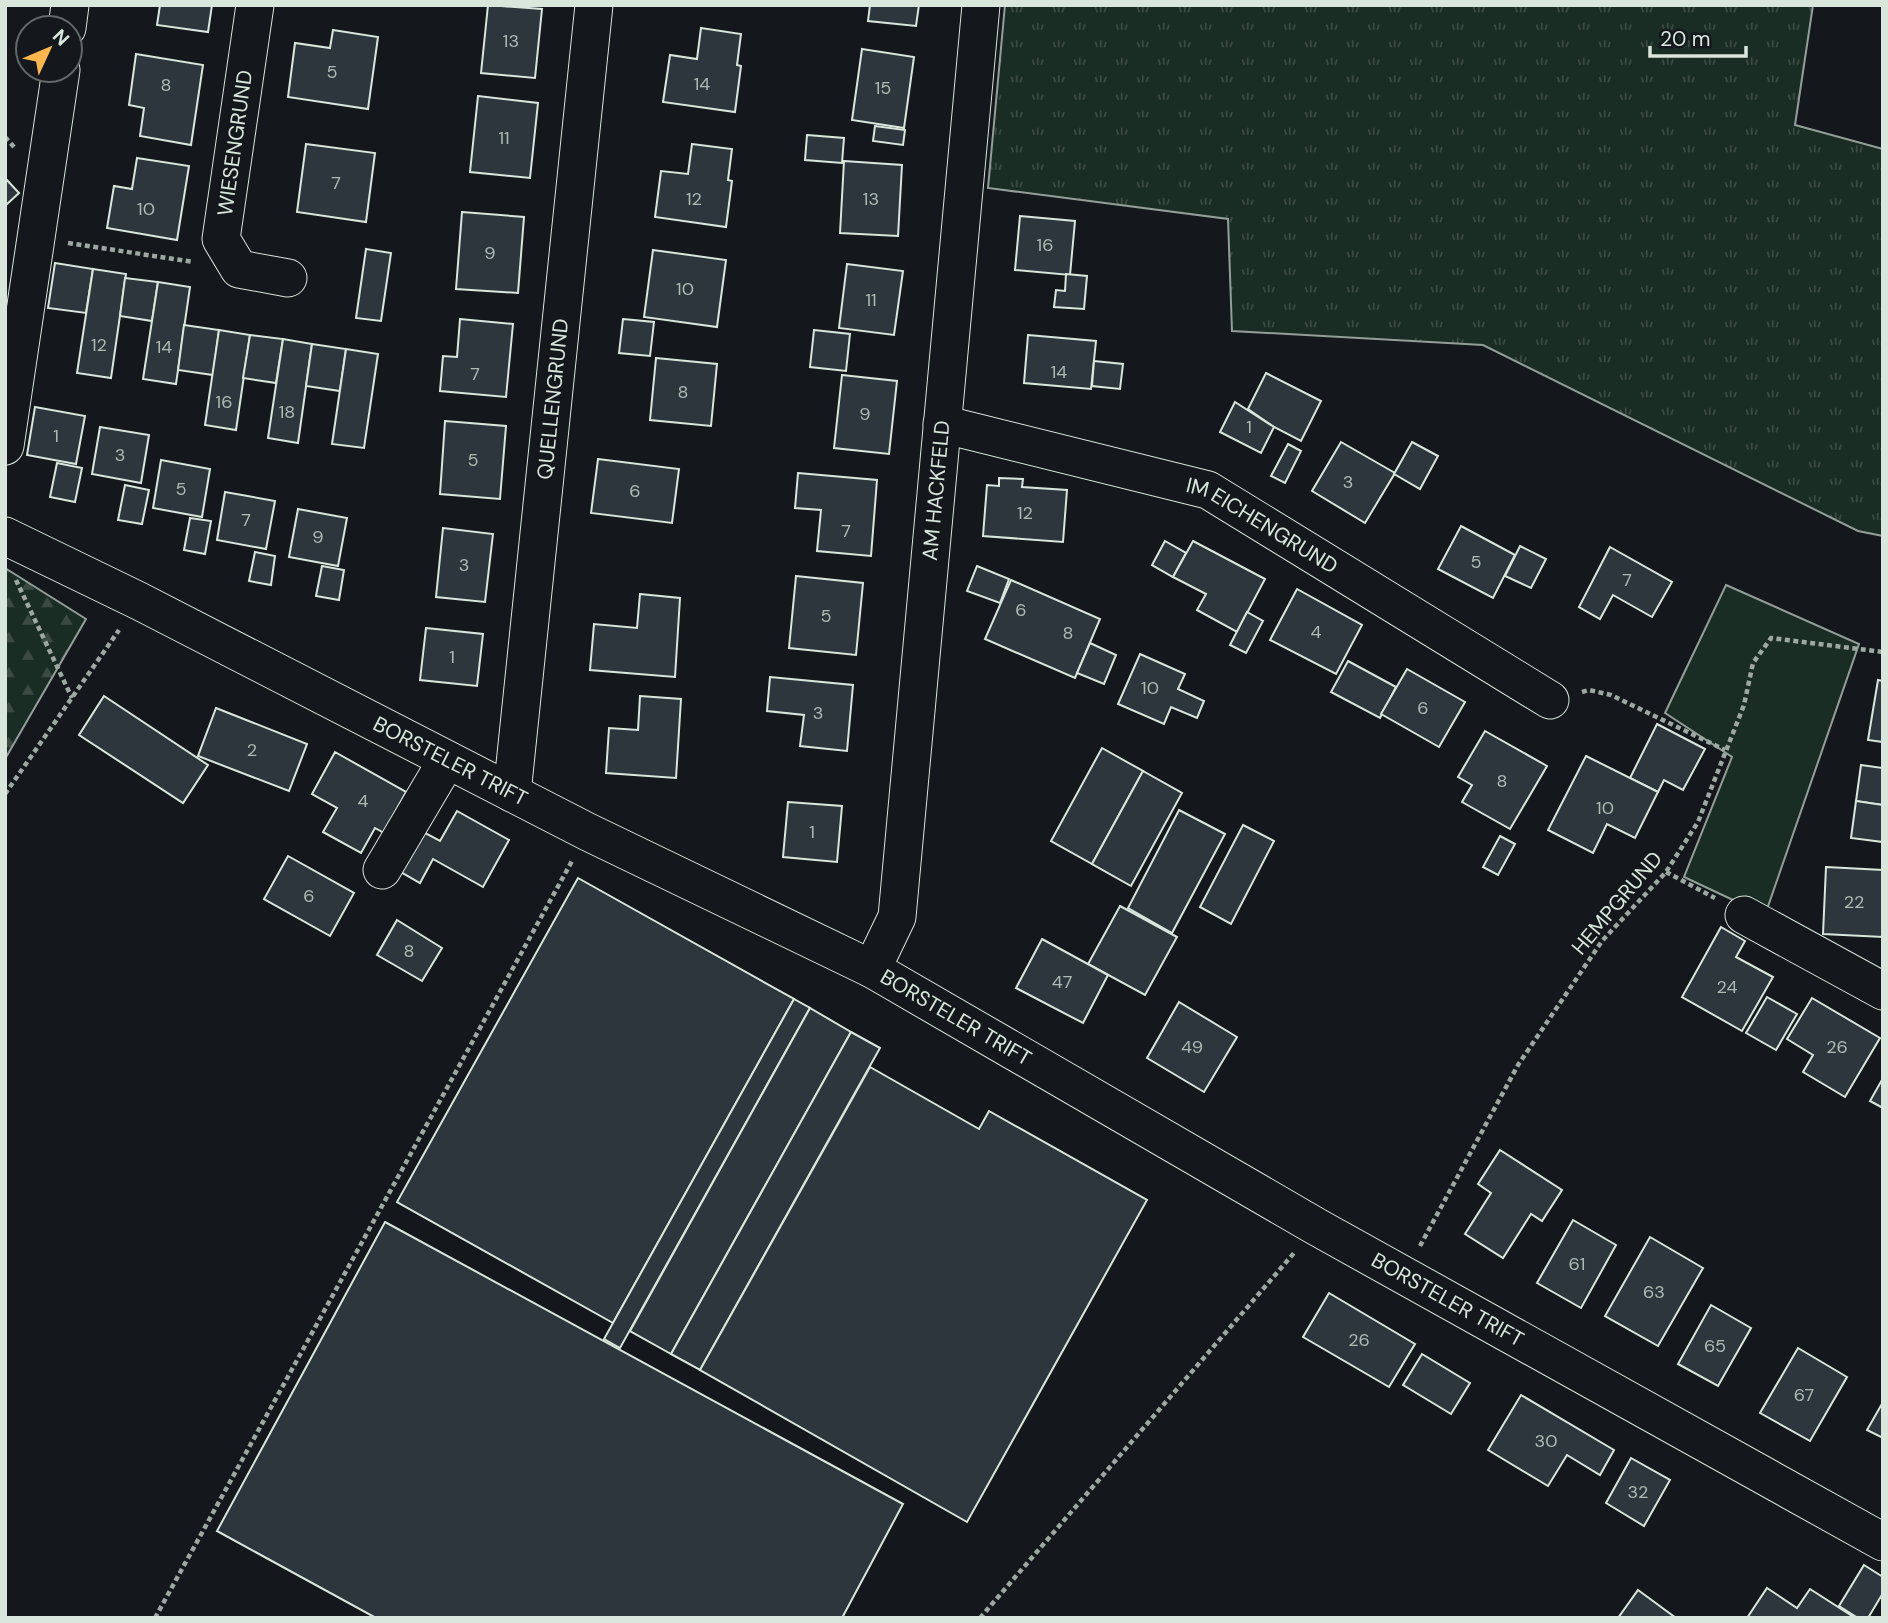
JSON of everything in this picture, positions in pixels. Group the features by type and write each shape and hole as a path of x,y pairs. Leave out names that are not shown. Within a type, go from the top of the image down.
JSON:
{"street":[{"name":"WIESENGRUND","path":"239,269 221,239 255,5"},
{"name":"QUELLENGRUND","path":"512,793 594,5"},
{"name":"AM HACKFELD","path":"872,969 897,917 981,5"},
{"path":"5,446 59,84"},
{"path":"239,269 288,278"},
{"name":"IM EICHENGRUND","path":"942,424 1208,490 1550,700"},
{"name":"BORSTELER TRIFT","path":"8,552 139,601 588,832 872,969 1317,1227 1883,1542"},
{"path":"382,870 447,760"},
{"path":"1744,915 1883,991"}],"path":[{"path":"36,238 239,269"},
{"path":"8,552 72,698"},
{"path":"5,793 139,601"},
{"name":"HEMPGRUND","path":"1404,1274 1518,1065 1602,941 1666,872 1698,822 1744,705 1752,663 1771,638 1883,652"},
{"path":"1550,700 1590,690 1611,695 1725,750"},
{"path":"155,1618 588,832"},
{"path":"1666,872 1744,915"},
{"path":"980,1618 1317,1227"}],"green space":[{"path":"1005,5 1813,5 1795,125 1883,149 1883,536 1858,531 1483,345 1232,331 1228,219 988,188"},
{"path":"5,568 86,619 5,759"},
{"path":"1726,585 1859,644 1765,915 1684,877 1732,757 1665,713"}],"building":[{"path":"160,5 212,5 208,32 157,25"},
{"path":"488,5 542,9 535,78 481,73"},
{"path":"870,5 919,5 916,26 868,21"},
{"path":"701,28 741,34 737,65 741,66 735,112 663,102 670,55 697,59"},
{"path":"333,30 378,37 368,109 288,97 295,43 330,48"},
{"path":"862,49 914,57 904,128 852,120"},
{"path":"136,54 203,65 191,145 140,136 144,108 129,105"},
{"path":"478,96 538,103 530,178 470,172"},
{"path":"875,126 905,130 903,145 873,141"},
{"path":"807,135 844,138 842,163 805,160"},
{"path":"306,144 375,153 366,222 297,212"},
{"path":"692,144 732,149 728,180 732,181 726,227 655,217 661,171 688,174"},
{"path":"137,158 189,166 177,240 107,228 114,186 132,189"},
{"path":"844,161 902,165 898,236 840,233"},
{"path":"5,178 19,193 5,206"},
{"path":"462,212 524,217 518,293 456,289"},
{"path":"1020,216 1075,221 1070,275 1015,270"},
{"path":"366,249 391,253 381,321 356,318"},
{"path":"653,250 726,260 717,327 644,317"},
{"path":"55,263 93,269 86,313 48,308"},
{"path":"847,264 903,271 894,335 839,328"},
{"path":"93,269 126,274 111,378 77,373"},
{"path":"1066,274 1087,276 1084,309 1054,307 1056,290 1065,291"},
{"path":"125,278 158,282 152,321 120,316"},
{"path":"158,282 190,287 176,384 143,379"},
{"path":"460,319 513,324 506,397 440,391 443,356 457,357"},
{"path":"623,319 654,322 650,356 619,353"},
{"path":"184,325 219,330 213,375 178,370"},
{"path":"219,330 250,335 236,430 205,425"},
{"path":"814,330 850,334 846,371 810,367"},
{"path":"250,335 283,339 276,383 243,378"},
{"path":"1028,335 1096,341 1091,389 1024,383"},
{"path":"283,339 312,344 298,443 268,438"},
{"path":"312,344 346,349 340,391 306,386"},
{"path":"346,349 378,354 364,448 332,444"},
{"path":"656,358 717,364 711,426 650,420"},
{"path":"1094,361 1123,364 1120,389 1092,386"},
{"path":"1266,373 1321,401 1301,441 1248,409"},
{"path":"842,375 897,381 889,454 834,448"},
{"path":"1235,402 1274,427 1261,453 1220,432"},
{"path":"35,407 85,416 76,464 27,455"},
{"path":"445,421 506,426 500,499 440,494"},
{"path":"100,427 149,435 141,483 92,474"},
{"path":"1341,442 1395,473 1365,523 1312,491"},
{"path":"1412,442 1438,456 1420,489 1394,474"},
{"path":"1288,444 1301,451 1285,483 1271,476"},
{"path":"598,459 679,469 672,523 591,513"},
{"path":"161,460 210,469 202,517 153,508"},
{"path":"57,463 82,468 75,502 50,497"},
{"path":"798,473 877,480 871,556 817,551 821,510 795,508"},
{"path":"999,478 1023,479 1022,487 1067,490 1063,542 983,536 987,485 999,486"},
{"path":"125,485 149,490 142,524 118,520"},
{"path":"225,492 275,501 266,549 217,540"},
{"path":"298,509 347,518 338,566 289,557"},
{"path":"190,518 211,521 205,554 184,550"},
{"path":"1461,526 1515,555 1493,598 1438,569"},
{"path":"443,528 493,534 485,602 436,597"},
{"path":"1165,541 1186,553 1173,577 1152,565"},
{"path":"1193,541 1265,579 1237,632 1197,610 1206,594 1173,577"},
{"path":"1520,546 1546,559 1531,588 1505,576"},
{"path":"1610,547 1672,582 1652,617 1613,595 1600,619 1579,607"},
{"path":"255,552 275,556 271,585 249,581"},
{"path":"322,566 344,570 339,600 316,596"},
{"path":"977,566 1009,579 1000,603 967,591"},
{"path":"796,576 863,583 856,655 789,648"},
{"path":"1011,580 1100,619 1075,678 985,639"},
{"path":"1297,589 1362,625 1336,674 1270,640"},
{"path":"640,594 680,598 675,677 590,670 594,624 637,628"},
{"path":"1247,612 1263,621 1246,653 1230,645"},
{"path":"426,628 483,634 477,686 420,680"},
{"path":"1090,643 1116,655 1104,684 1077,673"},
{"path":"1140,654 1185,674 1178,689 1204,701 1197,718 1171,707 1164,724 1118,704"},
{"path":"1348,661 1396,687 1380,718 1331,692"},
{"path":"1407,669 1465,702 1439,747 1381,714"},
{"path":"770,677 853,685 847,751 800,746 804,715 767,711"},
{"path":"1878,680 1883,681 1883,742 1868,740"},
{"path":"104,696 208,765 183,803 79,735"},
{"path":"640,696 681,699 676,778 606,773 609,728 638,730"},
{"path":"216,708 307,744 289,791 198,756"},
{"path":"1657,724 1705,749 1683,790 1664,780 1658,792 1630,778"},
{"path":"1485,731 1547,766 1510,829 1462,802 1472,785 1458,777"},
{"path":"1102,748 1143,771 1092,864 1051,841"},
{"path":"335,752 406,792 384,833 375,828 361,853 323,832 337,808 312,794"},
{"path":"1586,756 1658,792 1635,838 1607,824 1593,853 1548,830"},
{"path":"1861,765 1883,768 1883,805 1856,801"},
{"path":"1143,771 1182,793 1131,886 1092,864"},
{"path":"1856,801 1883,805 1883,842 1851,838"},
{"path":"788,802 842,806 837,862 783,857"},
{"path":"1179,810 1225,834 1172,933 1128,908"},
{"path":"457,811 509,840 483,887 433,859 420,883 394,868 416,828 440,841"},
{"path":"1243,825 1274,841 1231,924 1200,907"},
{"path":"1500,836 1515,844 1498,875 1483,867"},
{"path":"288,856 354,893 330,936 264,899"},
{"path":"1826,867 1883,870 1883,937 1823,934"},
{"path":"578,878 794,999 613,1323 397,1202"},
{"path":"1120,906 1177,937 1145,995 1088,964"},
{"path":"397,920 442,948 422,981 377,955"},
{"path":"1721,927 1745,941 1736,957 1773,977 1742,1031 1682,997"},
{"path":"1042,939 1108,975 1083,1023 1016,988"},
{"path":"1767,997 1797,1014 1776,1050 1746,1033"},
{"path":"1812,998 1880,1038 1845,1097 1803,1072 1813,1055 1787,1039"},
{"path":"794,999 810,1008 620,1348 604,1339"},
{"path":"1179,1002 1237,1037 1204,1092 1147,1058"},
{"path":"810,1008 851,1032 671,1354 630,1331"},
{"path":"851,1032 880,1048 700,1370 671,1354"},
{"path":"870,1067 979,1129 989,1111 1147,1200 967,1522 700,1370"},
{"path":"1883,1078 1883,1108 1870,1101"},
{"path":"1500,1150 1562,1190 1542,1221 1531,1214 1503,1258 1465,1234 1491,1193 1478,1184"},
{"path":"1573,1220 1616,1245 1581,1308 1537,1283"},
{"path":"385,1222 903,1504 842,1618 376,1618 217,1531"},
{"path":"1650,1237 1703,1268 1658,1346 1605,1316"},
{"path":"1329,1293 1415,1344 1389,1387 1303,1337"},
{"path":"1711,1305 1751,1328 1718,1386 1678,1364"},
{"path":"1798,1348 1847,1377 1810,1441 1760,1413"},
{"path":"1422,1354 1470,1383 1451,1414 1403,1385"},
{"path":"1521,1395 1614,1450 1600,1475 1567,1455 1548,1486 1488,1450"},
{"path":"1883,1402 1883,1438 1867,1430"},
{"path":"1631,1458 1670,1480 1644,1526 1606,1503"},
{"path":"1864,1565 1883,1577 1883,1593 1868,1618 1858,1618 1839,1606"},
{"path":"1767,1588 1797,1608 1810,1589 1852,1616 1747,1618"},
{"path":"1638,1590 1676,1618 1618,1618"}]}
